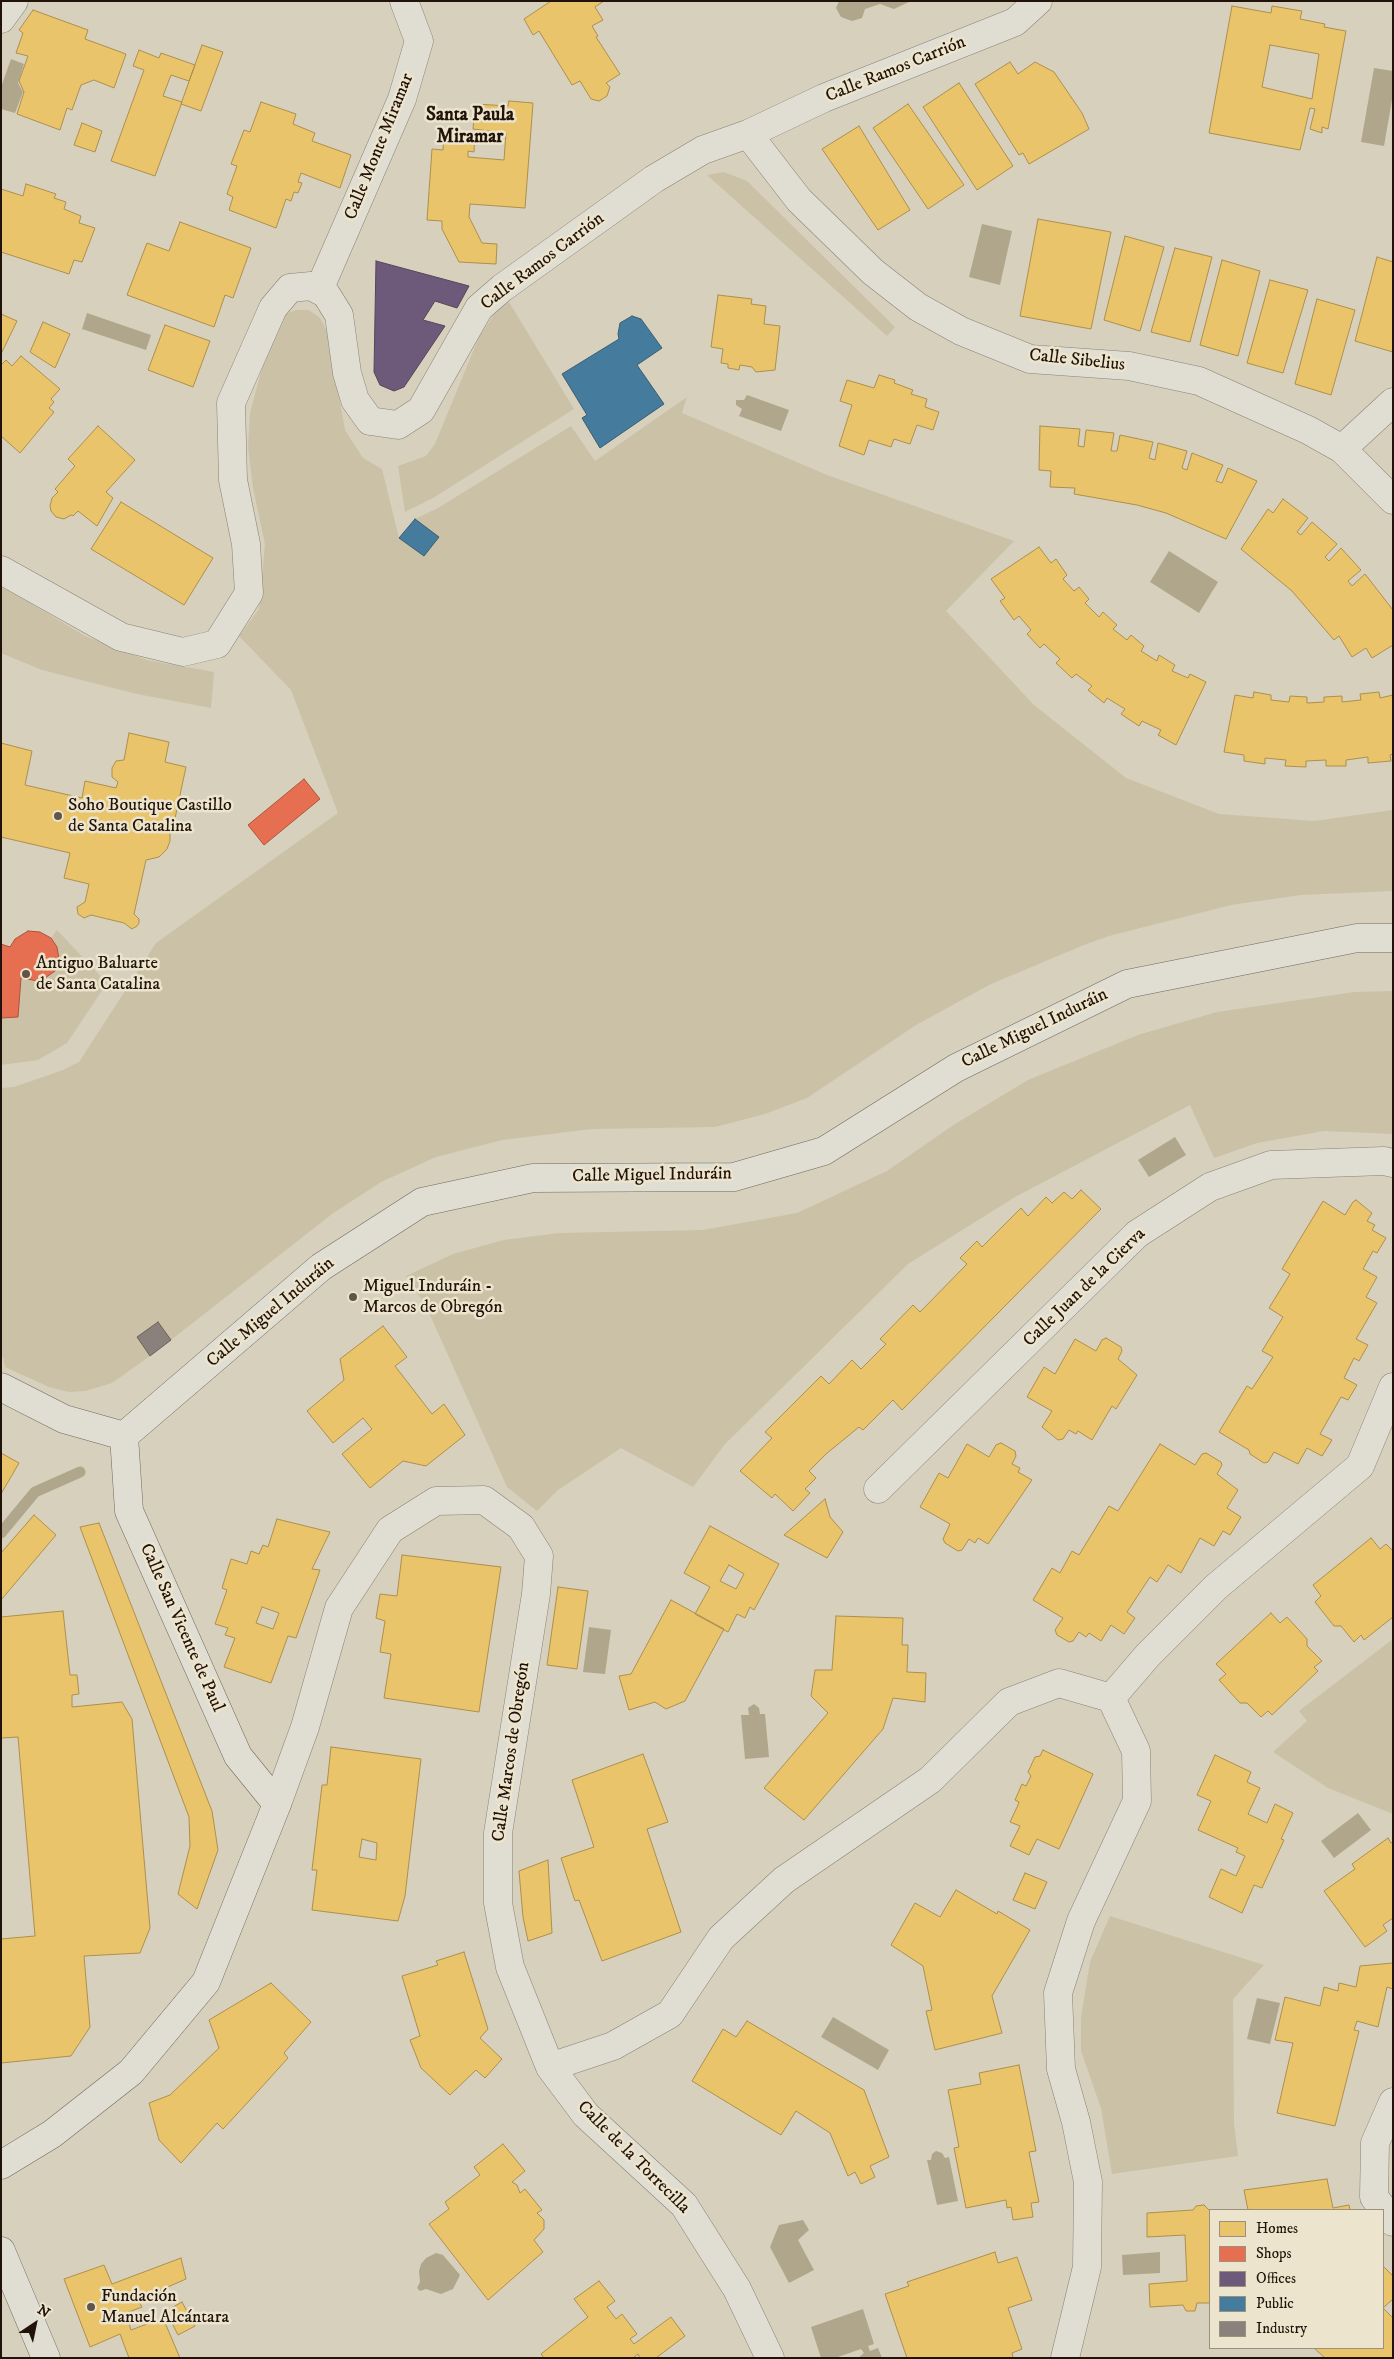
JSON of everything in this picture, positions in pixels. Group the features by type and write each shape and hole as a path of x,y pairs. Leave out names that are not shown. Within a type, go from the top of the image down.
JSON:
{"street":[{"path":"1,19 14,1"},
{"name":"Calle Monte Miramar","path":"318,290 402,99 419,41 404,1"},
{"name":"Calle Ramos Carrión","path":"318,290 326,294 339,316 347,373 355,400 370,421 398,425 421,410 479,308 502,288 661,175 703,150 748,134 824,98 1015,22 1038,1"},
{"name":"Calle Sibelius","path":"748,134 799,200 873,272 918,307 961,331 1030,359 1129,366 1199,381 1308,430 1342,449 1393,500"},
{"path":"1,570 122,637 183,652 217,644 249,593 246,544 233,480 231,402 273,308 290,288 311,286 318,290"},
{"path":"1342,449 1393,402"},
{"name":"Calle Miguel Induráin","path":"124,1436 321,1268 422,1202 533,1178 734,1177 824,1151 956,1068 1127,984 1357,938 1393,938"},
{"name":"Calle Juan de la Cierva","path":"878,1490 1137,1234 1210,1187 1271,1165 1384,1161 1393,1163"},
{"path":"1,1387 64,1419 124,1436"},
{"path":"1111,1698 1148,1655 1216,1587 1360,1466 1393,1387"},
{"name":"Calle San Vicente de Paul","path":"124,1436 129,1511 238,1756 277,1804"},
{"name":"Calle Marcos de Obregón","path":"1,2165 52,2134 131,2072 206,1982 277,1804 305,1727 339,1608 390,1530 436,1501 484,1500 521,1527 539,1556 536,1594 498,1833 498,1903 510,1967 550,2067"},
{"path":"550,2067 613,2046 670,2014 721,1938 784,1880 930,1780 1009,1702 1059,1683 1111,1698 1136,1750 1137,1801 1081,1921 1058,1993 1061,2069 1076,2122 1088,2182 1088,2267 1065,2358"},
{"name":"Calle de la Torrecilla","path":"550,2067 586,2115 684,2205 737,2288 770,2358"},
{"path":"1383,2209 1374,2197 1376,2143 1393,2102"},
{"path":"1384,2210 1393,2222"},
{"path":"1,2251 46,2358"}],"shaded area":[{"path":"839,1 911,1 894,9 880,4 865,9 862,18 852,21 841,17 836,8"},
{"path":"11,59 24,64 18,83 23,92 15,113 1,109 1,87"},
{"path":"1374,68 1393,71 1393,94 1384,146 1361,142"},
{"path":"724,172 747,181 895,327 887,336 707,175"},
{"path":"982,224 1012,231 1000,285 969,277"},
{"path":"509,302 574,409 433,498 405,512 398,466 426,456 435,444 479,337 496,311"},
{"path":"296,310 309,310 320,318 328,333 345,430 363,458 382,469 399,538 424,556 439,537 415,519 438,508 571,426 595,461 687,397 682,413 827,475 1014,541 946,611 1034,705 1126,778 1219,814 1314,821 1393,810 1393,891 1301,895 1231,905 1109,936 991,984 916,1025 807,1098 765,1114 715,1127 592,1129 502,1140 436,1157 381,1182 332,1214 171,1340 157,1322 137,1337 150,1356 112,1383 85,1391 69,1392 49,1387 5,1367 3,1357 1,1356 1,1088 14,1087 63,1070 79,1062 156,943 338,813 291,690 239,636 259,609 265,544 253,488 248,447 250,413 264,361 283,315"},
{"path":"87,313 151,335 146,350 82,329"},
{"path":"747,395 789,410 781,431 739,416 742,409 736,405 736,400 744,400"},
{"path":"1169,551 1218,582 1199,613 1150,582"},
{"path":"1,585 85,636 147,660 214,672 211,708 137,694 42,670 1,653"},
{"path":"57,930 107,983 67,1043 38,1060 1,1065 1,995 19,999 21,978 38,981 55,971 59,959 57,947 51,938"},
{"path":"1393,991 1393,1134 1324,1131 1257,1143 1214,1158 1190,1105 1015,1197 908,1264 725,1444 693,1487 621,1448 558,1490 537,1511 507,1487 426,1306 406,1276 453,1254 504,1240 559,1233 703,1230 797,1213 887,1171 955,1124 1028,1080 1138,1035 1217,1012 1354,992"},
{"path":"1175,1137 1186,1155 1149,1177 1138,1160"},
{"path":"589,1627 611,1630 605,1674 583,1672"},
{"path":"1393,1639 1393,1814 1328,1788 1273,1752 1307,1721 1299,1711"},
{"path":"754,1704 759,1708 760,1714 765,1714 769,1757 745,1759 741,1715 749,1715 748,1708"},
{"path":"1358,1813 1371,1830 1334,1858 1321,1841"},
{"path":"1110,1916 1264,1965 1233,1999 1234,2123 1238,2156 1112,2174 1101,2108 1081,2051 1081,2017 1090,1962"},
{"path":"1257,1998 1280,2003 1270,2044 1247,2039"},
{"path":"833,2017 889,2050 878,2070 821,2037"},
{"path":"936,2151 942,2153 945,2158 949,2157 958,2201 937,2205 927,2160 931,2160 932,2154"},
{"path":"803,2220 809,2230 798,2240 814,2270 789,2283 770,2247 779,2225"},
{"path":"1160,2252 1160,2273 1123,2275 1122,2255"},
{"path":"436,2253 443,2255 460,2275 453,2289 441,2294 426,2289 420,2291 417,2288 420,2282 419,2271 421,2264 426,2258"},
{"path":"863,2309 874,2344 868,2346 870,2351 878,2348 882,2358 858,2358 864,2353 861,2349 835,2358 821,2358 811,2327"}],"building: Homes":[{"path":"551,1 604,1 595,7 603,20 592,26 598,36 596,37 620,74 606,83 610,87 607,96 599,101 591,99 580,81 572,85 539,31 533,35 524,19"},
{"path":"1232,6 1271,13 1272,6 1302,11 1300,19 1325,24 1324,27 1346,31 1328,129 1322,127 1322,133 1310,129 1315,109 1310,108 1300,150 1209,133","holes":["1270,45 1319,54 1312,99 1262,87"]},
{"path":"33,10 88,30 85,39 126,54 114,88 94,80 81,85 72,110 67,108 60,130 17,114 24,92 19,81 28,56 16,53 23,33 19,30"},
{"path":"202,45 223,52 201,111 181,104"},
{"path":"139,50 159,58 161,53 195,65 189,81 171,75 163,96 182,102 155,176 111,161 144,70 133,66"},
{"path":"1010,62 1018,74 1035,62 1054,72 1082,113 1089,129 1029,164 1023,153 1019,155 975,84"},
{"path":"959,83 1013,166 977,190 923,107"},
{"path":"509,101 533,103 525,208 470,204 469,217 482,243 497,244 496,264 459,262 442,229 442,221 427,220 432,149 443,150 444,133 475,135 474,152 468,151 468,157 504,160 506,133 473,129 475,104 508,106"},
{"path":"261,102 296,114 293,124 315,133 312,141 351,155 340,188 301,173 298,182 302,183 298,193 294,192 291,201 286,199 276,228 229,210 233,197 227,194 237,166 231,164 244,130 250,132"},
{"path":"908,104 964,185 928,209 873,128"},
{"path":"82,123 102,131 95,152 74,145"},
{"path":"859,126 910,210 878,230 822,149"},
{"path":"26,184 56,194 54,198 66,202 64,209 81,216 79,223 95,228 82,262 74,260 69,274 1,252 1,189 23,196"},
{"path":"1038,219 1111,232 1091,329 1020,316"},
{"path":"180,222 251,248 233,298 225,295 214,327 127,295 147,243 169,251"},
{"path":"1125,236 1164,247 1140,331 1104,320"},
{"path":"1175,248 1212,257 1190,342 1151,332"},
{"path":"1377,257 1393,262 1393,352 1355,341"},
{"path":"1222,260 1260,271 1238,356 1200,345"},
{"path":"1270,280 1308,290 1283,373 1247,363"},
{"path":"718,295 752,299 751,304 766,306 764,324 780,326 775,370 756,372 752,367 740,365 739,370 728,368 728,364 721,363 723,349 711,347"},
{"path":"1317,299 1355,310 1331,395 1295,384"},
{"path":"1,314 17,321 1,354"},
{"path":"43,322 70,334 55,368 30,352"},
{"path":"165,325 210,341 193,387 148,370"},
{"path":"21,356 60,389 51,399 54,402 49,408 54,412 20,453 1,436 1,365 6,360 12,366"},
{"path":"879,375 895,380 894,383 913,390 911,394 927,399 925,407 939,412 933,430 917,425 910,444 894,439 891,447 869,440 864,455 839,446 852,405 840,401 847,380 874,388"},
{"path":"98,426 135,460 106,492 113,498 97,526 78,511 73,516 71,515 64,519 56,517 51,511 50,506 52,498 58,492 55,489 75,466 68,459"},
{"path":"1040,426 1080,429 1078,446 1084,447 1086,430 1114,433 1111,451 1117,451 1120,435 1153,442 1149,458 1155,460 1158,443 1187,451 1182,468 1187,470 1192,453 1223,465 1216,481 1222,483 1228,468 1257,481 1226,539 1166,513 1137,505 1074,494 1075,488 1050,487 1051,471 1039,470"},
{"path":"1283,499 1308,518 1297,532 1301,535 1312,522 1337,544 1325,557 1329,561 1341,548 1361,570 1348,581 1352,586 1365,574 1393,610 1393,645 1372,658 1366,648 1352,657 1339,636 1334,640 1292,591 1241,549 1268,509 1273,513"},
{"path":"121,502 213,558 184,605 91,549"},
{"path":"1039,547 1051,563 1056,559 1067,575 1063,579 1074,591 1079,587 1089,599 1085,603 1099,617 1103,612 1117,625 1113,629 1127,640 1131,635 1144,646 1141,651 1157,661 1159,655 1175,665 1172,671 1188,678 1190,674 1206,682 1176,745 1158,735 1161,730 1142,721 1139,726 1121,714 1125,709 1107,698 1104,703 1088,690 1092,686 1076,674 1072,678 1056,663 1060,659 1044,644 1040,648 1027,634 1031,630 1019,616 1014,620 1000,601 1005,598 991,579"},
{"path":"1254,692 1271,695 1271,700 1289,702 1290,696 1307,697 1307,703 1324,702 1324,697 1342,696 1342,702 1361,700 1360,694 1379,692 1380,698 1393,695 1393,754 1390,755 1391,761 1368,763 1368,757 1346,760 1346,766 1326,766 1326,760 1306,761 1306,767 1285,766 1286,760 1265,758 1265,764 1244,761 1244,755 1224,752 1235,695 1253,698"},
{"path":"129,733 169,742 165,762 186,767 174,823 165,822 170,832 170,841 167,849 159,857 146,860 134,914 139,919 139,923 132,929 124,923 91,915 84,918 78,914 77,907 85,902 89,884 64,878 70,853 1,837 1,743 32,751 25,785 82,798 85,781 116,788 118,782 112,777 112,768 116,761 124,760"},
{"path":"1081,1190 1101,1209 902,1410 893,1400 863,1430 859,1427 826,1454 809,1471 816,1478 805,1489 810,1493 793,1511 775,1494 772,1498 740,1471 772,1438 765,1432 821,1376 829,1384 852,1360 861,1369 886,1344 880,1339 913,1305 920,1312 967,1264 960,1258 977,1241 982,1247 1021,1208 1028,1216 1046,1197 1052,1203 1064,1192 1072,1199"},
{"path":"1356,1200 1372,1213 1367,1221 1375,1225 1372,1230 1386,1238 1377,1253 1373,1251 1363,1269 1377,1277 1366,1297 1377,1303 1356,1339 1368,1345 1359,1361 1354,1358 1344,1378 1357,1385 1348,1400 1341,1397 1320,1434 1332,1440 1322,1456 1307,1448 1298,1464 1274,1452 1268,1462 1264,1463 1250,1454 1249,1450 1219,1432 1247,1386 1252,1389 1273,1357 1262,1351 1283,1317 1269,1308 1290,1274 1282,1269 1323,1201 1345,1215"},
{"path":"383,1326 407,1357 395,1366 432,1414 444,1404 465,1435 426,1466 403,1461 370,1488 342,1454 372,1429 363,1418 333,1443 307,1411 344,1380 340,1359"},
{"path":"1106,1338 1121,1347 1122,1351 1118,1359 1137,1375 1116,1409 1112,1406 1092,1440 1078,1431 1076,1434 1069,1430 1063,1439 1058,1440 1042,1427 1052,1411 1027,1397 1044,1367 1055,1374 1075,1339 1096,1351 1102,1340"},
{"path":"1001,1443 1015,1451 1016,1456 1012,1464 1020,1468 1018,1472 1032,1480 988,1544 978,1538 975,1543 969,1539 962,1550 958,1551 945,1543 943,1539 950,1524 920,1507 939,1473 948,1478 967,1444 989,1457 996,1445"},
{"path":"1160,1444 1195,1465 1202,1454 1206,1453 1221,1462 1222,1465 1217,1474 1238,1490 1227,1508 1241,1517 1230,1535 1223,1531 1214,1546 1200,1538 1181,1573 1168,1565 1157,1582 1150,1577 1127,1612 1135,1618 1124,1634 1111,1625 1101,1641 1089,1633 1086,1637 1079,1632 1073,1641 1069,1642 1057,1635 1055,1630 1063,1618 1033,1600 1052,1568 1060,1573 1072,1551 1079,1555 1109,1506 1118,1511"},
{"path":"1,1453 19,1463 1,1494"},
{"path":"825,1499 830,1517 843,1532 827,1558 784,1535"},
{"path":"34,1515 56,1535 1,1600 1,1553"},
{"path":"277,1519 330,1532 312,1569 320,1570 296,1638 288,1636 271,1683 224,1667 235,1638 225,1635 228,1628 215,1624 227,1590 222,1588 231,1559 247,1564 251,1551 259,1554 263,1545 268,1547","holes":["262,1607 279,1613 273,1629 256,1623"]},
{"path":"99,1523 212,1811 218,1850 197,1909 178,1894 190,1846 189,1817 80,1527"},
{"path":"710,1526 779,1564 754,1610 750,1607 745,1618 737,1614 728,1632 695,1614 710,1587 684,1573","holes":["729,1565 744,1574 736,1589 720,1581"]},
{"path":"1371,1538 1380,1549 1386,1544 1393,1551 1393,1617 1364,1640 1361,1635 1354,1642 1341,1626 1334,1626 1315,1602 1321,1596 1313,1585"},
{"path":"402,1555 501,1567 479,1712 384,1698 391,1654 380,1652 385,1621 376,1618 380,1594 397,1596"},
{"path":"558,1587 588,1591 577,1669 547,1665"},
{"path":"671,1600 724,1629 685,1701 666,1709 655,1702 629,1710 619,1676 631,1674"},
{"path":"63,1611 70,1675 77,1675 79,1694 72,1695 72,1707 122,1702 132,1719 150,1928 140,1953 84,1956 90,2027 71,2056 1,2063 1,1939 35,1936 18,1737 1,1738 1,1617"},
{"path":"1271,1613 1280,1623 1287,1617 1307,1639 1307,1646 1322,1661 1314,1667 1318,1671 1272,1715 1268,1711 1261,1717 1247,1703 1240,1703 1219,1680 1226,1674 1216,1664"},
{"path":"836,1616 903,1618 902,1645 908,1645 907,1672 926,1673 925,1702 893,1698 883,1729 804,1820 764,1788 828,1713 811,1696 815,1670 832,1670"},
{"path":"331,1747 421,1759 405,1896 398,1921 312,1910 317,1870 312,1870 322,1785 327,1785","holes":["362,1839 377,1843 376,1860 359,1857"]},
{"path":"1043,1750 1093,1774 1059,1849 1037,1839 1029,1855 1010,1846 1020,1826 1010,1822 1019,1802 1015,1800 1022,1784 1026,1786 1031,1776 1028,1772 1035,1757 1040,1756"},
{"path":"643,1754 668,1822 647,1829 681,1932 602,1961 579,1900 575,1901 561,1858 594,1847 572,1780"},
{"path":"1215,1755 1251,1772 1247,1782 1260,1788 1248,1814 1267,1823 1275,1804 1293,1813 1281,1839 1284,1840 1262,1888 1254,1885 1242,1913 1209,1897 1221,1869 1236,1876 1245,1856 1236,1852 1238,1848 1198,1830 1211,1801 1197,1795"},
{"path":"1388,1838 1391,1843 1393,1842 1393,1918 1383,1925 1387,1931 1365,1947 1324,1891 1355,1869 1352,1864"},
{"path":"548,1860 552,1933 528,1941 523,1917 519,1871"},
{"path":"1025,1873 1047,1882 1035,1909 1013,1900"},
{"path":"956,1890 997,1914 998,1911 1030,1930 992,1996 1002,2033 935,2050 926,2011 932,2010 923,1966 891,1945 915,1903 940,1917"},
{"path":"464,1952 488,2029 480,2038 502,2059 485,2078 476,2070 450,2095 421,2068 410,2040 420,2036 402,1976 438,1965 436,1961"},
{"path":"1393,1963 1393,1989 1387,1987 1378,2027 1357,2021 1354,2030 1359,2031 1335,2126 1277,2113 1293,2043 1275,2040 1285,1997 1320,2006 1324,1987 1338,1991 1339,1983 1356,1987 1360,1966"},
{"path":"271,1983 311,2022 284,2053 288,2058 249,2101 223,2129 217,2123 181,2163 159,2140 149,2103 170,2095 219,2048 209,2020"},
{"path":"747,2021 864,2090 889,2157 870,2166 875,2177 861,2184 855,2172 848,2176 830,2133 796,2111 781,2135 692,2081 723,2029 736,2037"},
{"path":"1019,2065 1036,2151 1029,2152 1039,2202 1031,2203 1033,2217 1013,2220 1011,2207 1007,2208 1006,2200 966,2208 954,2148 959,2147 948,2090 981,2084 979,2073"},
{"path":"503,2144 525,2171 512,2182 517,2185 520,2193 525,2189 542,2210 537,2213 544,2220 544,2229 534,2240 543,2252 488,2300 429,2224 449,2209 445,2202 480,2175 474,2167"},
{"path":"1327,2179 1333,2208 1349,2205 1350,2209 1248,2209 1244,2190"},
{"path":"1204,2205 1209,2210 1209,2303 1197,2303 1195,2311 1186,2311 1183,2305 1150,2307 1149,2284 1187,2281 1185,2235 1147,2237 1147,2213 1193,2210 1196,2206"},
{"path":"995,2252 998,2263 1017,2257 1032,2300 1008,2308 1022,2349 1012,2353 1013,2358 907,2358 885,2294 909,2286 907,2282"},
{"path":"181,2258 186,2279 138,2300 142,2307 126,2313 131,2330 163,2318 180,2358 129,2358 120,2334 90,2347 64,2279 104,2265 112,2284"},
{"path":"1384,2267 1393,2276 1393,2299 1384,2307"},
{"path":"599,2281 615,2301 607,2307 616,2319 622,2314 637,2334 630,2339 634,2344 671,2317 685,2336 656,2358 640,2358 638,2354 633,2358 544,2358 541,2354 588,2317 574,2299"},
{"path":"182,2302 195,2326 178,2335 166,2311"},
{"path":"1384,2309 1393,2318 1393,2358 1325,2358 1315,2349 1384,2349"}],"building: Shops":[{"path":"304,779 320,799 264,845 248,825"},
{"name":"Antiguo Baluarte de Santa Catalina","path":"28,931 40,932 51,938 57,947 59,959 55,971 45,978 38,981 21,978 18,1017 1,1018 1,944 10,947 15,939"}],"building: Offices":[{"path":"376,261 469,286 457,308 435,301 423,320 445,326 404,387 394,391 380,385 374,372"}],"building: Public":[{"path":"632,316 641,319 662,348 637,365 664,404 600,448 582,418 587,415 562,374 619,339 620,323"},
{"path":"415,519 439,537 424,556 399,538"}],"building: Industry":[{"path":"158,1322 171,1340 150,1356 137,1337"}],"waterway":[{"path":"1,1533 35,1492 80,1472"}],"place":[{"name":"Soho Boutique Castillo de Santa Catalina","path":"58,816"},
{"name":"Antiguo Baluarte de Santa Catalina","path":"26,974"},
{"name":"Miguel Induráin - Marcos de Obregón","path":"353,1297"},
{"name":"Fundación Manuel Alcántara","path":"91,2307"}],"district":[{"name":"Santa Paula Miramar","path":"470,127"}]}
